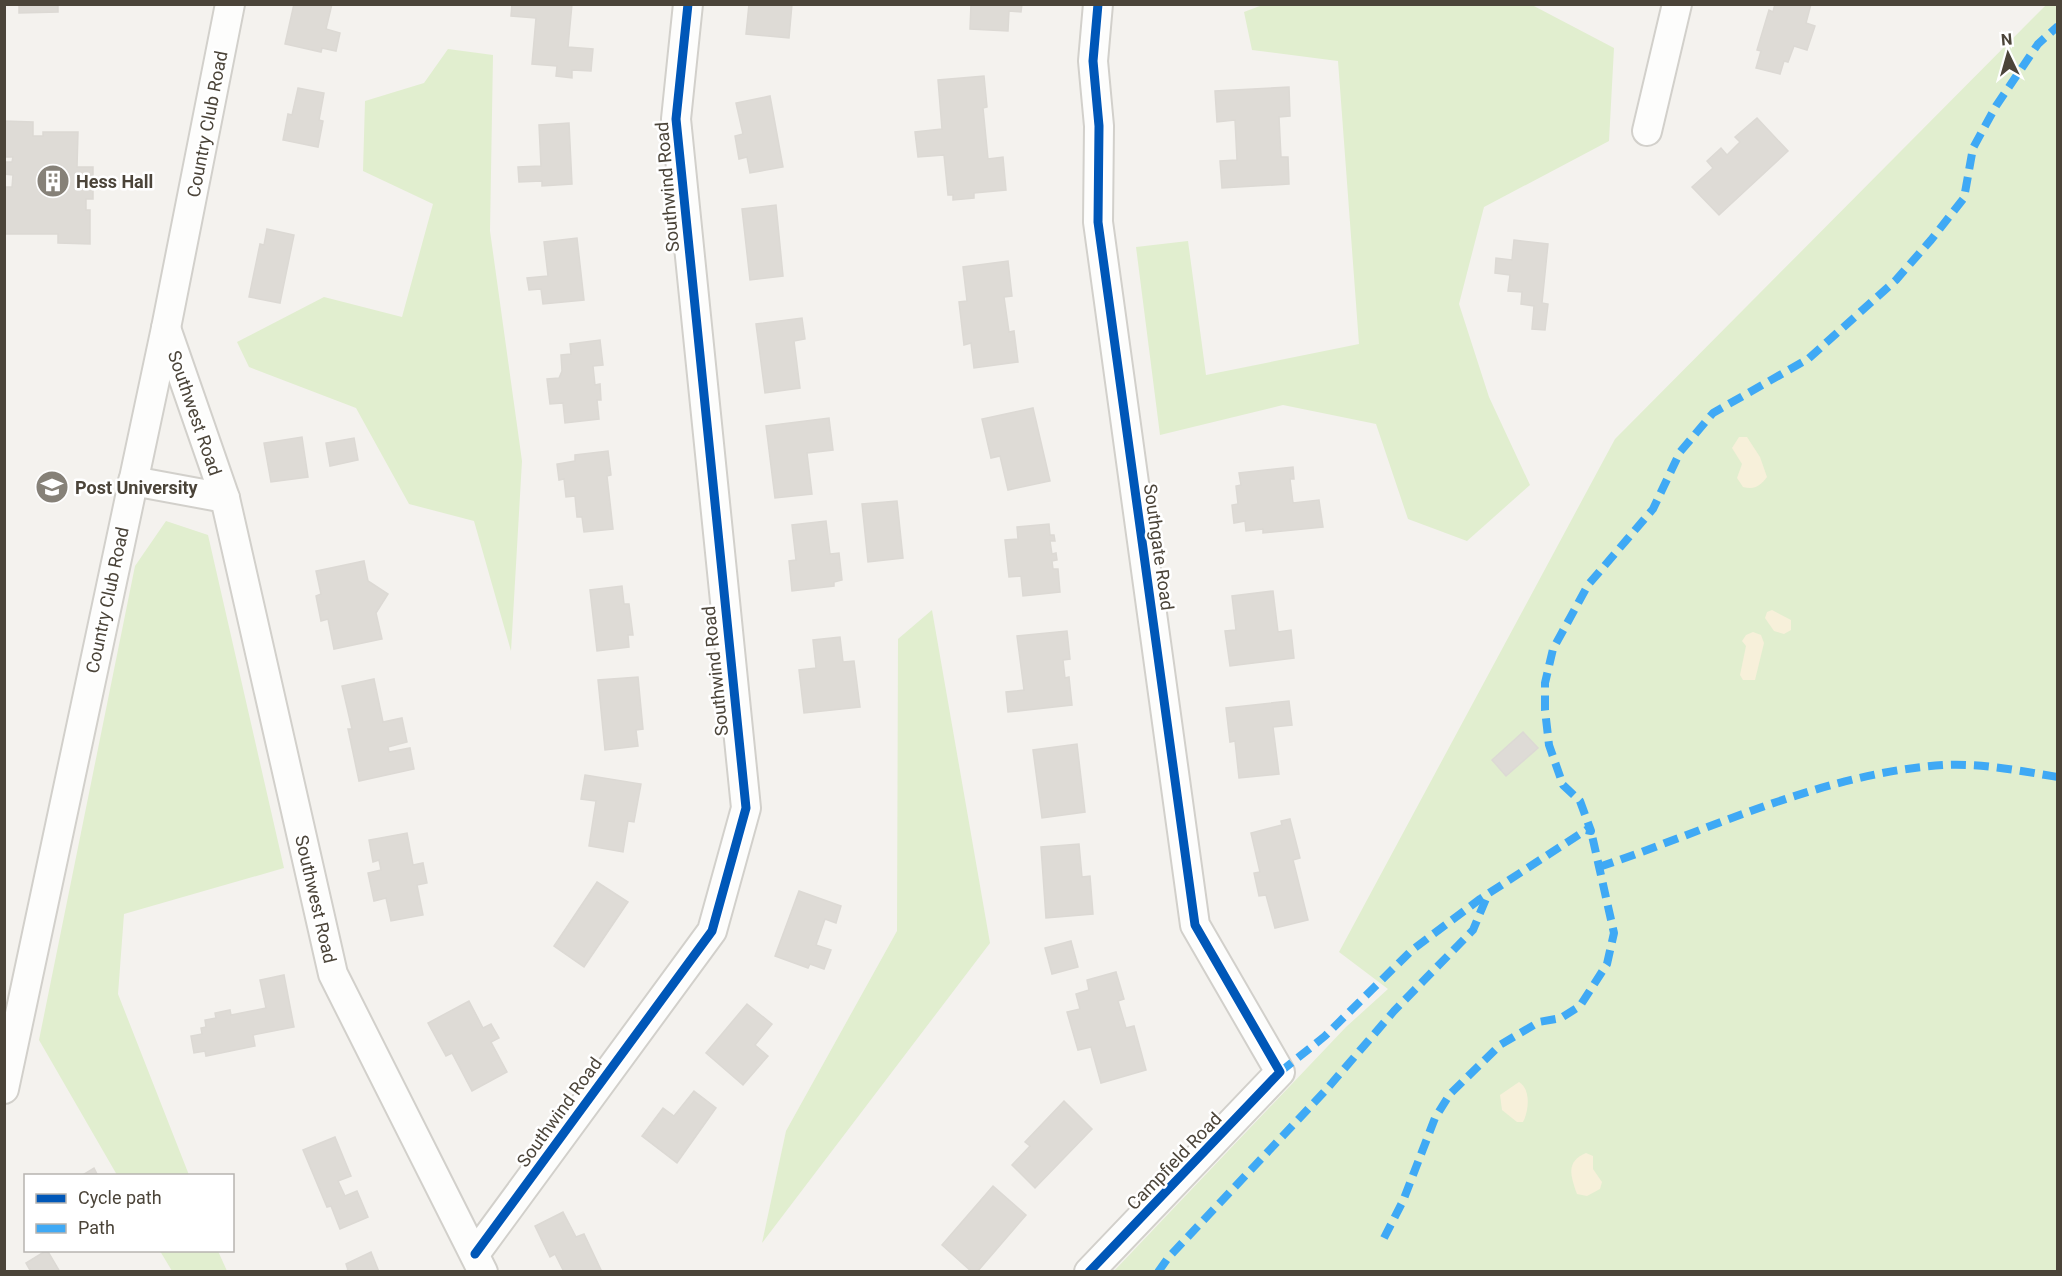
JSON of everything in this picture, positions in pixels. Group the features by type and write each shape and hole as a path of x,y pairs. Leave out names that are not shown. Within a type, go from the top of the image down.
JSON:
{"street":[{"name":"Country Club Road","path":"4,1089 166,328 230,4"},
{"name":"Southwind Road","path":"479,1263 712,931 746,808 676,119 688,4"},
{"name":"Southgate Road","path":"1098,4 1093,61 1099,126 1098,222 1195,925 1280,1072"},
{"path":"1647,131 1677,4"},
{"name":"Southwest Road","path":"166,328 225,498 333,974 479,1263"},
{"name":"Southwest Road","path":"133,481 225,498"},
{"name":"Campfield Road","path":"1089,1272 1280,1072"}],"green space":[{"path":"1265,4 1532,5 1614,48 1609,141 1484,207 1459,304 1489,397 1530,485 1467,541 1408,519 1376,424 1283,405 1160,435 1136,247 1188,241 1206,375 1359,344 1338,61 1252,50 1244,12"},
{"path":"2046,5 2057,5 2057,1271 1113,1272 1346,1027 1388,989 1339,952 1615,439"},
{"path":"448,49 493,55 490,231 522,461 511,651 474,521 409,504 356,408 249,367 237,342 324,297 402,317 433,204 363,171 365,101 424,83"},
{"path":"166,521 208,535 284,868 124,914 118,994 189,1174 116,1174 39,1040 135,566"},
{"path":"932,610 990,943 762,1243 786,1131 897,931 898,639"},
{"path":"161,1252 218,1252 227,1271 172,1271"}],"sand":[{"path":"1739,437 1747,437 1760,457 1767,477 1754,488 1743,487 1737,478 1742,464 1732,448"},
{"path":"1772,610 1791,620 1791,630 1784,634 1774,631 1765,618 1767,612"},
{"path":"1753,632 1761,635 1764,643 1755,680 1743,680 1740,675 1746,646 1742,641 1746,635"},
{"path":"1519,1082 1526,1090 1528,1100 1523,1122 1517,1122 1502,1110 1500,1095"},
{"path":"1586,1153 1593,1156 1593,1169 1602,1182 1600,1189 1587,1196 1577,1194 1571,1170 1575,1161"}],"building":[{"path":"19,4 58,4 58,12 19,13"},
{"path":"294,4 332,4 326,29 340,33 336,51 322,48 321,52 285,44"},
{"path":"512,4 572,4 568,47 593,49 591,71 572,70 572,78 556,76 557,66 532,64 536,18 511,16"},
{"path":"749,4 792,4 789,38 746,34"},
{"path":"971,4 1022,4 1021,12 1009,11 1008,31 970,29"},
{"path":"1775,4 1811,4 1806,23 1815,26 1807,50 1794,46 1788,62 1784,61 1780,74 1756,68 1761,51 1757,50 1769,10 1773,12"},
{"path":"984,76 987,107 983,108 988,159 1003,157 1006,190 974,193 974,198 953,200 953,195 948,195 944,155 918,157 915,132 942,129 938,80"},
{"path":"1289,87 1290,116 1279,117 1281,157 1288,157 1289,184 1222,188 1220,161 1237,160 1235,120 1217,122 1215,91"},
{"path":"298,88 324,93 319,120 323,121 318,147 283,140 288,114 292,115"},
{"path":"770,96 783,167 750,173 747,157 739,159 735,136 743,134 736,103"},
{"path":"1757,118 1788,151 1719,215 1692,187 1713,168 1707,161 1721,148 1727,155 1740,142 1735,137"},
{"name":"Hess Hall","path":"4,121 33,122 33,136 43,136 43,132 78,132 77,167 93,167 93,199 86,199 86,210 90,210 90,244 58,243 58,234 4,234 4,187 12,187 13,175 4,174 4,162 12,162 13,157 4,157"},
{"path":"569,123 572,184 542,186 542,181 519,182 518,167 541,166 539,125"},
{"path":"776,205 783,276 750,280 742,209"},
{"path":"267,229 294,235 280,303 249,297 260,244 264,245"},
{"path":"577,238 584,300 543,304 541,289 529,290 527,278 548,276 544,242"},
{"path":"1514,240 1548,244 1542,303 1548,304 1545,330 1532,329 1534,306 1521,304 1522,292 1508,291 1510,275 1495,273 1496,258 1512,260"},
{"path":"1008,261 1012,296 1004,297 1009,332 1014,331 1018,362 974,368 971,343 964,345 959,302 967,301 963,267"},
{"path":"802,318 805,339 794,341 800,388 765,393 756,324"},
{"path":"600,340 603,365 593,366 595,385 600,384 601,400 597,400 599,419 565,423 563,403 550,404 547,379 559,378 562,371 561,355 571,354 570,344"},
{"path":"1033,408 1050,481 1008,490 1000,456 991,458 982,419"},
{"path":"829,418 833,450 807,453 812,494 775,498 766,426"},
{"path":"302,437 308,477 271,482 264,443"},
{"path":"354,438 358,460 330,466 326,443"},
{"path":"608,451 611,475 607,476 613,529 584,532 582,517 577,517 575,496 566,497 564,479 559,480 557,464 575,461 575,455"},
{"path":"1293,467 1294,479 1290,479 1293,503 1319,500 1323,527 1263,533 1263,529 1246,531 1245,521 1234,523 1232,505 1238,504 1236,486 1241,485 1239,473"},
{"path":"897,501 903,558 868,562 862,504"},
{"path":"826,521 830,554 839,553 842,580 834,582 834,586 792,591 789,561 796,560 792,525"},
{"path":"1049,524 1050,535 1054,535 1055,541 1050,541 1052,554 1056,553 1057,560 1052,561 1053,569 1058,569 1060,592 1023,596 1021,576 1009,577 1005,540 1018,539 1017,527"},
{"path":"364,561 368,581 388,594 376,613 382,639 334,649 328,619 321,621 316,596 321,594 316,571"},
{"path":"622,586 624,604 629,604 633,635 628,635 629,647 597,651 590,590"},
{"path":"1273,591 1278,632 1291,630 1294,658 1230,666 1225,631 1236,630 1232,596"},
{"path":"1067,631 1070,659 1063,660 1065,678 1069,677 1072,705 1008,712 1006,692 1024,690 1017,636"},
{"path":"840,637 843,662 854,661 860,707 804,713 799,670 816,668 813,640"},
{"path":"638,677 643,729 636,730 638,746 605,750 598,680"},
{"path":"374,679 383,722 402,718 407,742 388,747 389,752 410,748 414,769 359,781 348,729 352,729 342,686"},
{"path":"1289,701 1292,725 1273,727 1279,774 1239,778 1235,741 1230,742 1226,708"},
{"path":"1523,732 1538,748 1506,776 1492,760"},
{"path":"1077,744 1085,812 1042,818 1033,750"},
{"path":"585,775 641,784 634,822 628,821 623,852 589,846 596,801 581,799"},
{"path":"1290,819 1300,858 1293,860 1308,920 1275,928 1266,895 1259,896 1254,873 1260,872 1251,833 1282,825 1281,821"},
{"path":"407,833 413,865 423,863 427,883 417,885 423,915 391,921 386,898 374,901 368,873 381,870 379,860 373,862 369,840"},
{"path":"1079,844 1082,877 1090,876 1093,914 1046,918 1041,847"},
{"path":"597,882 628,902 584,967 554,946"},
{"path":"799,891 841,906 836,923 825,919 816,945 831,950 824,969 810,964 808,968 775,956"},
{"path":"1071,941 1078,967 1052,974 1045,948"},
{"path":"1116,972 1124,999 1118,1001 1126,1028 1134,1026 1146,1070 1101,1083 1091,1047 1078,1050 1067,1012 1080,1009 1076,994 1089,990 1087,980"},
{"path":"284,975 294,1027 253,1035 255,1046 206,1056 205,1051 194,1053 191,1036 202,1034 201,1028 206,1027 205,1020 216,1018 215,1013 230,1010 231,1015 266,1008 260,980"},
{"path":"469,1001 483,1028 491,1024 499,1038 491,1042 507,1072 472,1091 452,1053 446,1056 428,1023"},
{"path":"747,1004 772,1024 755,1045 768,1056 743,1085 706,1053"},
{"path":"694,1091 716,1108 677,1163 642,1136 663,1108 674,1116"},
{"path":"1064,1101 1092,1129 1035,1188 1012,1165 1030,1146 1025,1142"},
{"path":"335,1137 351,1176 338,1181 345,1196 357,1191 368,1217 340,1229 331,1206 327,1207 303,1150"},
{"path":"94,1168 97,1174 84,1174"},
{"path":"993,1186 1026,1215 977,1272 972,1272 942,1245"},
{"path":"563,1212 576,1237 584,1234 602,1272 560,1272 563,1270 555,1254 550,1257 535,1226"},
{"path":"44,1252 48,1252 60,1272 31,1272 26,1263"},
{"path":"371,1252 379,1272 344,1272 348,1270 346,1264"}],"marked path":[{"path":"1280,1072 1325,1036 1412,950 1480,899 1586,830 1591,831 1580,801 1563,785 1549,745 1545,710 1545,683 1553,649 1588,585 1653,509 1680,452 1713,413 1808,359 1896,280 1931,240 1964,198 1973,148 1996,106 2038,44 2058,26"},
{"path":"1599,867 1811,791 1899,770 1944,765 1972,765 2058,777"},
{"path":"1384,1238 1403,1201 1435,1118 1450,1094 1500,1045 1539,1022 1561,1018 1580,1006 1607,964 1614,933 1591,831"},
{"path":"1158,1272 1168,1258 1325,1091 1394,1011 1473,930 1488,894"}],"cycle path":[{"path":"475,1254 712,931 746,808 676,119 688,4"},
{"path":"1089,1272 1280,1072 1195,925 1098,222 1099,126 1093,61 1098,4"}],"place":[{"name":"Hess Hall","path":"53,181"},
{"name":"Post University","path":"52,487"}]}
